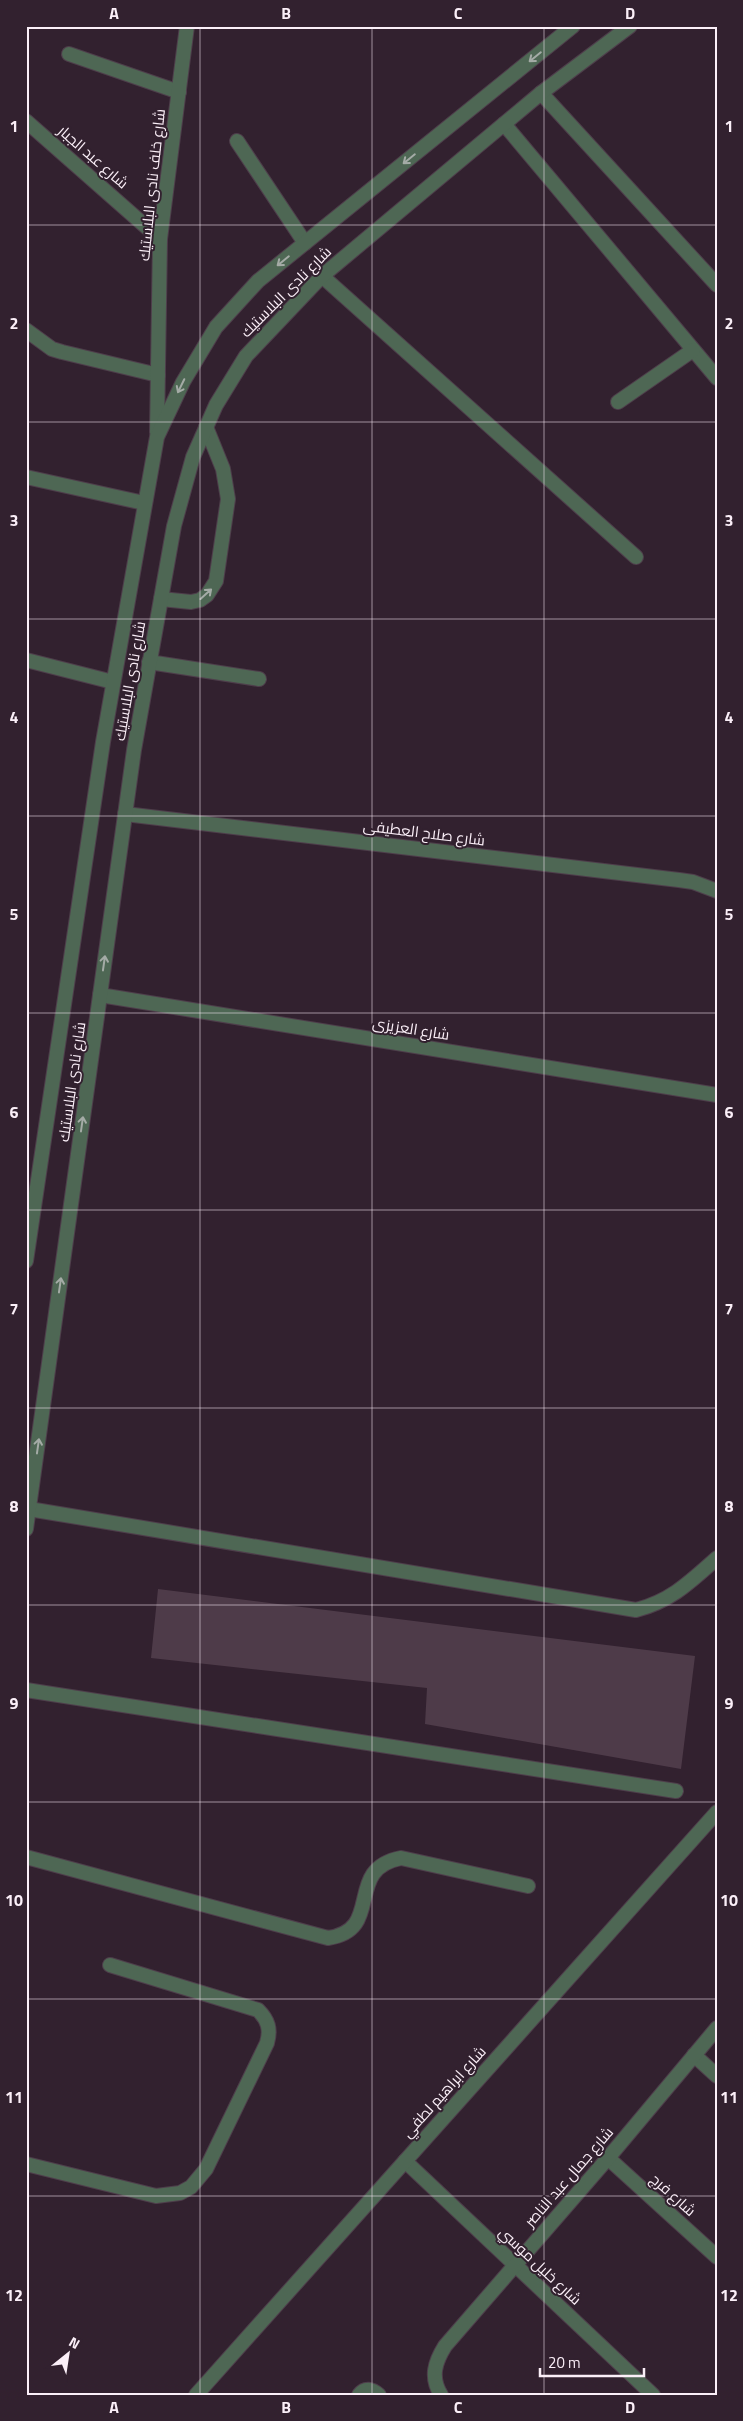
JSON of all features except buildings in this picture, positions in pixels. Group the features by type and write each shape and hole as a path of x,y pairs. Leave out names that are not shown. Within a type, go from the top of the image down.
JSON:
{"street":[{"name":"شارع خلف نادى البلاستيك","path":"157,438 160,238 187,26"},
{"name":"شارع نادى البلاستيك","path":"26,1261 113,682 157,438 182,382 216,327 258,281 574,26"},
{"name":"شارع نادى البلاستيك","path":"26,1529 125,814 160,599 174,526 193,457 216,404 246,356 322,276 541,93 630,26"},
{"path":"69,54 179,92"},
{"path":"541,93 717,285"},
{"name":"شارع عبد الجبار","path":"26,120 160,238"},
{"path":"504,124 717,378"},
{"path":"237,141 304,243"},
{"path":"322,276 636,557"},
{"path":"26,330 52,349 158,375"},
{"path":"618,402 693,350"},
{"path":"160,599 191,602 200,600 207,595 216,581 228,499 223,469 206,427"},
{"path":"26,477 144,503"},
{"path":"26,660 113,682"},
{"path":"149,662 259,680"},
{"name":"شارع صلاح العطيفى","path":"125,814 679,880 693,882 717,892"},
{"name":"شارع العزيزى","path":"100,995 717,1095"},
{"path":"29,1508 636,1610 662,1602 676,1594 717,1558"},
{"path":"26,1690 676,1792"},
{"name":"شارع ابراهيم لطفي","path":"196,2395 717,1812"},
{"path":"26,1857 328,1938 337,1937 353,1927 362,1911 368,1880 381,1864 391,1860 401,1858 528,1886"},
{"path":"26,2164 156,2196 180,2193 191,2188 206,2169 267,2043 270,2034 269,2025 258,2010 110,1965"},
{"name":"شارع جمال عبد الناصر","path":"441,2395 436,2387 434,2372 437,2359 445,2346 608,2158 717,2028"},
{"path":"694,2055 717,2076"},
{"name":"شارع فرج","path":"608,2158 717,2257"},
{"name":"شارع خليل موسي","path":"405,2161 653,2395"},
{"path":"359,2395 369,2389 379,2395"}]}
